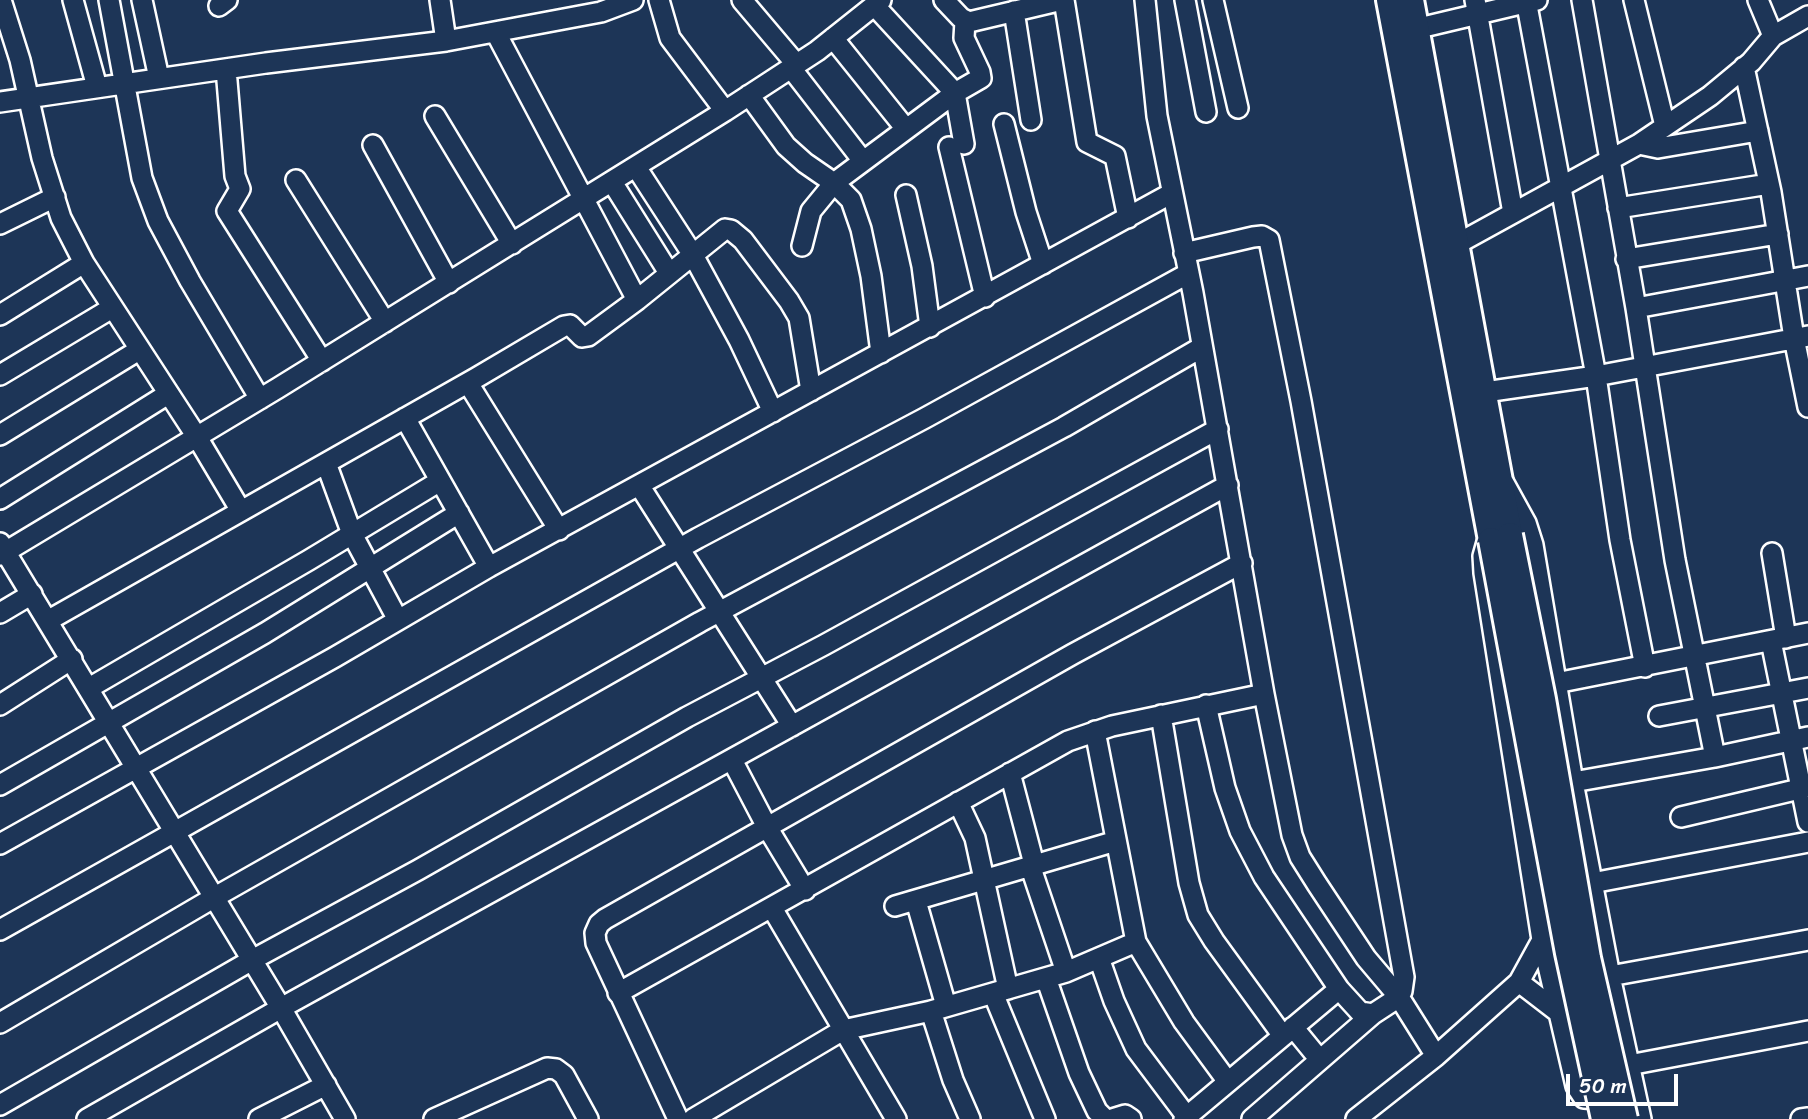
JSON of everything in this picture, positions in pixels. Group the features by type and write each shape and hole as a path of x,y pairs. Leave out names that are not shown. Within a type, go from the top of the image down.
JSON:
{"main road":[{"path":"1389,0 1447,246 1485,392 1502,480 1497,535 1543,699 1588,958 1625,1119"},
{"path":"1411,0 1447,246 1568,953 1604,1119"}],"street":[{"path":"1,0 20,60 42,158 61,218 84,263 197,437 241,511"},
{"path":"73,0 97,87"},
{"path":"108,0 142,178 158,221 260,399"},
{"path":"142,0 159,78"},
{"path":"440,0 446,41"},
{"path":"0,102 496,33 601,12 633,0"},
{"path":"659,0 670,38 725,111"},
{"path":"742,0 863,161"},
{"path":"802,246 811,211 834,183 955,93 978,81 981,75 964,38 965,21 944,0"},
{"path":"965,21 1023,6 1063,0 1087,142 1115,156 1128,218"},
{"path":"1145,0 1157,116 1218,429 1287,815 1300,857 1366,958 1399,997 1436,1056"},
{"path":"1185,0 1206,111"},
{"path":"1213,0 1238,108"},
{"path":"1582,0 1636,308 1675,560 1715,757"},
{"path":"1634,0 1665,126"},
{"path":"1758,0 1773,36"},
{"path":"1415,29 1477,6 1530,1 1560,187 1596,376 1620,540 1645,667"},
{"path":"345,1119 72,659 2,550 197,437 584,200 794,66 878,2 955,93 956,145 985,297"},
{"path":"1023,6 1031,120"},
{"path":"1477,6 1513,213"},
{"path":"1447,246 1639,144 1710,96 1744,67 1773,36 1808,16"},
{"path":"496,33 638,300"},
{"path":"833,38 906,129"},
{"path":"1744,67 1786,280 1801,337 1807,395"},
{"path":"226,69 235,176 240,189 228,211 322,361"},
{"path":"749,95 786,146 834,183 850,200 861,229 871,276 881,353"},
{"path":"435,116 513,244"},
{"path":"1004,124 1026,212 1044,264"},
{"path":"1639,144 1658,148 1758,131"},
{"path":"373,145 449,283"},
{"path":"636,167 693,255 739,340 773,412"},
{"path":"296,180 385,322"},
{"path":"612,182 669,272"},
{"path":"1618,208 1769,184"},
{"path":"0,844 489,567 1172,193"},
{"path":"906,195 922,266 930,327"},
{"path":"0,224 55,197"},
{"path":"48,620 564,326 572,327 582,337 588,336 638,300 725,229 731,230 743,240 799,318 811,391"},
{"path":"1626,259 1778,233"},
{"path":"1184,253 1253,237 1262,236 1269,240 1301,401 1404,977 1399,997 1373,1014 1252,1119"},
{"path":"0,315 84,263"},
{"path":"0,930 680,548 936,412 1188,273"},
{"path":"1636,308 1808,276"},
{"path":"0,375 112,307"},
{"path":"1485,392 1596,376 1801,337"},
{"path":"0,1023 215,897 719,612 1064,427 1202,347"},
{"path":"0,435 139,349"},
{"path":"468,383 559,530"},
{"path":"0,499 168,394"},
{"path":"405,418 489,567"},
{"path":"0,1105 252,960 430,863 687,717 1218,429"},
{"path":"326,463 352,534 398,620"},
{"path":"1502,480 1526,523 1533,545 1592,883 1641,1119"},
{"path":"89,688 440,481"},
{"path":"639,485 792,726"},
{"path":"87,1119 281,1008 1228,485"},
{"path":"0,785 265,633 458,513"},
{"path":"1497,535 1483,556 1484,573 1542,940 1576,1086 1584,1098 1609,1101 1629,1095 1631,1075"},
{"path":"1772,553 1781,693 1799,738 1808,822"},
{"path":"678,1119 596,943 595,933 599,924 1073,654 1242,564"},
{"path":"0,613 32,594"},
{"path":"1556,683 1808,634"},
{"path":"0,705 72,659"},
{"path":"1659,716 1808,688"},
{"path":"618,993 1068,741 1095,731 1161,715 1264,694"},
{"path":"1206,705 1225,788 1240,831 1264,877 1339,989 1360,1012 1373,1014"},
{"path":"1161,715 1189,883 1198,915 1214,942 1288,1031 1320,1060"},
{"path":"1095,731 1136,943 1184,1022 1228,1082"},
{"path":"1573,782 1715,757 1799,738"},
{"path":"732,760 767,827 805,890"},
{"path":"1010,773 1034,864 1033,874 1066,972"},
{"path":"1681,817 1804,788"},
{"path":"958,802 975,838 985,878 1000,991 1045,1119"},
{"path":"895,906 1116,841"},
{"path":"1592,883 1808,842"},
{"path":"916,901 953,1080 971,1119"},
{"path":"772,908 844,1030 889,1116"},
{"path":"1356,1119 1436,1056 1519,982 1542,940"},
{"path":"693,1119 844,1030 938,1009 1046,978 1136,943"},
{"path":"1610,976 1808,943"},
{"path":"1099,958 1114,1002 1136,1049 1185,1118 1339,989"},
{"path":"1046,978 1079,1073 1097,1111 1105,1119"},
{"path":"1519,982 1558,1012"},
{"path":"1631,1075 1808,1031"},
{"path":"434,1119 547,1068 556,1069 564,1075 586,1118"},
{"path":"259,1119 326,1085"},
{"path":"1112,1119 1125,1115 1131,1119"},
{"path":"1801,1119 1808,1118"}]}
